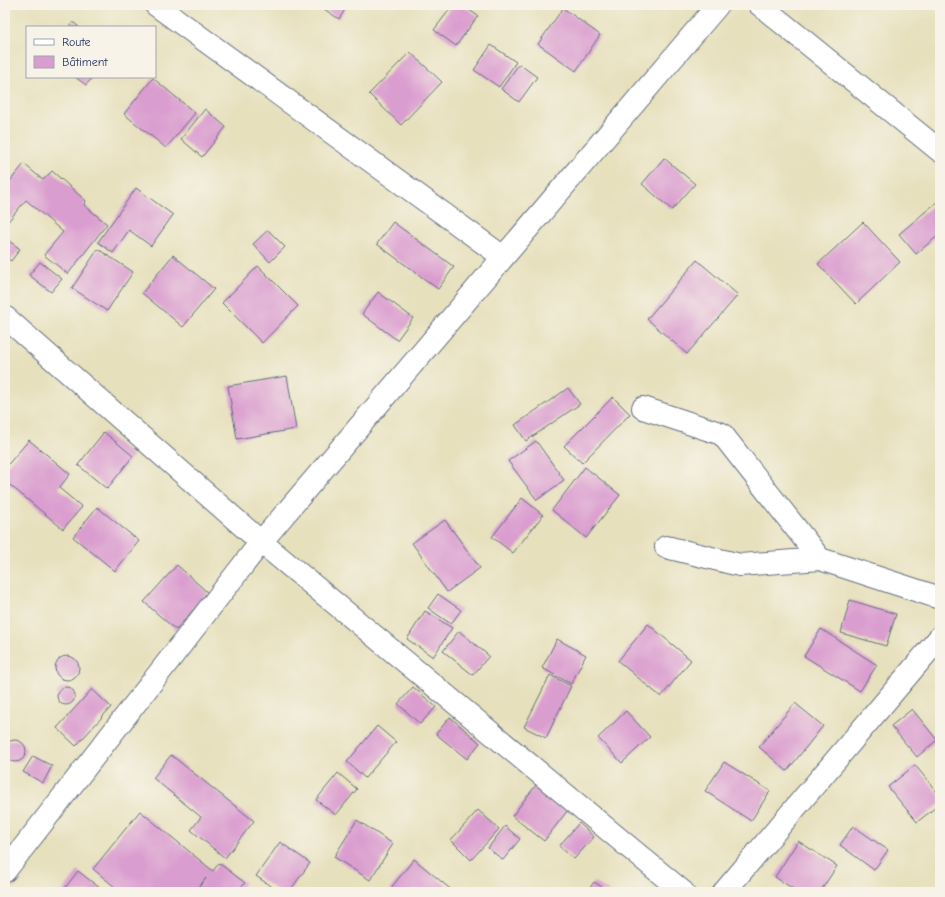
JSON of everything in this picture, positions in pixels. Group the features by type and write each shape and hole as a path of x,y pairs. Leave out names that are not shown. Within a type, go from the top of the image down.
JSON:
{"street":[{"path":"156,5 503,257"},
{"path":"5,871 261,542 718,5"},
{"path":"760,5 940,151"},
{"path":"5,317 261,542 683,892"},
{"path":"643,408 722,434 820,559"},
{"path":"666,547 740,566 820,559 940,598"},
{"path":"724,892 940,637"}],"building":[{"path":"318,5 348,5 339,19"},
{"path":"453,5 462,5 478,16 456,46 434,30"},
{"path":"563,8 600,35 576,71 538,44"},
{"path":"73,22 78,26 70,26"},
{"path":"491,45 516,62 499,87 474,70"},
{"path":"410,52 442,82 401,125 369,94"},
{"path":"519,64 537,77 519,102 501,89"},
{"path":"76,78 92,78 86,85"},
{"path":"153,78 195,113 166,148 124,114"},
{"path":"205,109 226,127 202,157 181,139"},
{"path":"664,158 695,184 672,210 642,184"},
{"path":"24,164 43,180 52,171 86,201 84,205 107,224 68,274 44,255 63,232 26,200 5,225 5,187"},
{"path":"136,188 173,215 151,246 129,230 113,253 98,242"},
{"path":"938,201 940,203 940,234 916,254 899,234"},
{"path":"393,222 454,267 438,289 377,244"},
{"path":"863,222 900,262 856,304 818,264"},
{"path":"268,230 285,247 270,262 253,244"},
{"path":"5,238 20,249 11,261 5,257"},
{"path":"98,249 133,272 107,311 72,288"},
{"path":"173,255 214,289 183,327 142,293"},
{"path":"697,260 738,295 687,354 647,319"},
{"path":"40,262 62,279 51,292 29,275"},
{"path":"258,266 298,306 262,343 222,303"},
{"path":"378,292 413,318 397,340 362,314"},
{"path":"287,376 296,429 237,439 228,386"},
{"path":"568,388 580,404 526,441 515,425"},
{"path":"613,397 630,414 582,463 564,446"},
{"path":"104,432 133,456 107,489 78,465"},
{"path":"29,440 70,474 59,488 82,507 63,529 5,481 5,468"},
{"path":"536,441 564,480 537,500 508,461"},
{"path":"585,467 620,495 586,538 552,510"},
{"path":"522,498 543,515 513,553 492,537"},
{"path":"97,507 139,541 115,571 73,537"},
{"path":"445,520 480,568 447,592 412,543"},
{"path":"177,565 208,593 176,630 144,602"},
{"path":"438,594 461,610 451,624 428,608"},
{"path":"850,600 896,614 886,646 841,633"},
{"path":"425,611 452,628 433,657 407,639"},
{"path":"648,624 691,660 661,697 618,661"},
{"path":"821,629 877,665 860,691 804,656"},
{"path":"459,631 489,656 473,675 443,651"},
{"path":"557,639 586,655 571,684 542,668"},
{"path":"67,656 72,657 78,663 78,673 72,679 67,680 62,679 56,673 55,668 56,663 62,657"},
{"path":"550,675 571,686 546,738 524,727"},
{"path":"66,687 72,690 75,696 72,702 66,705 60,702 57,696 60,690"},
{"path":"413,687 436,707 420,724 398,704"},
{"path":"92,689 111,707 76,746 57,728"},
{"path":"795,703 823,726 787,771 759,747"},
{"path":"912,709 937,740 917,757 891,726"},
{"path":"626,711 650,737 622,763 598,738"},
{"path":"450,717 480,743 467,759 436,734"},
{"path":"377,726 396,742 365,778 347,762"},
{"path":"15,740 23,743 26,751 23,759 15,762 7,759 4,751 7,743"},
{"path":"171,755 254,821 225,858 191,830 201,817 153,778"},
{"path":"33,756 52,766 43,783 23,772"},
{"path":"724,762 770,791 751,821 705,791"},
{"path":"915,765 940,796 940,804 917,822 888,787"},
{"path":"338,773 357,789 336,815 316,800"},
{"path":"536,785 568,810 544,841 512,816"},
{"path":"478,810 499,829 471,860 451,840"},
{"path":"140,811 213,871 219,863 245,883 237,892 196,892 206,878 195,892 121,892 93,869"},
{"path":"357,820 393,844 370,880 334,857"},
{"path":"579,823 594,837 574,859 559,846"},
{"path":"505,826 520,839 503,860 488,848"},
{"path":"853,826 888,850 874,870 840,845"},
{"path":"798,841 837,866 820,892 798,892 775,877"},
{"path":"280,842 310,863 289,892 279,892 256,876"},
{"path":"414,859 454,892 393,892 390,889"},
{"path":"78,871 105,892 62,892"},
{"path":"594,882 610,892 587,892"}]}
